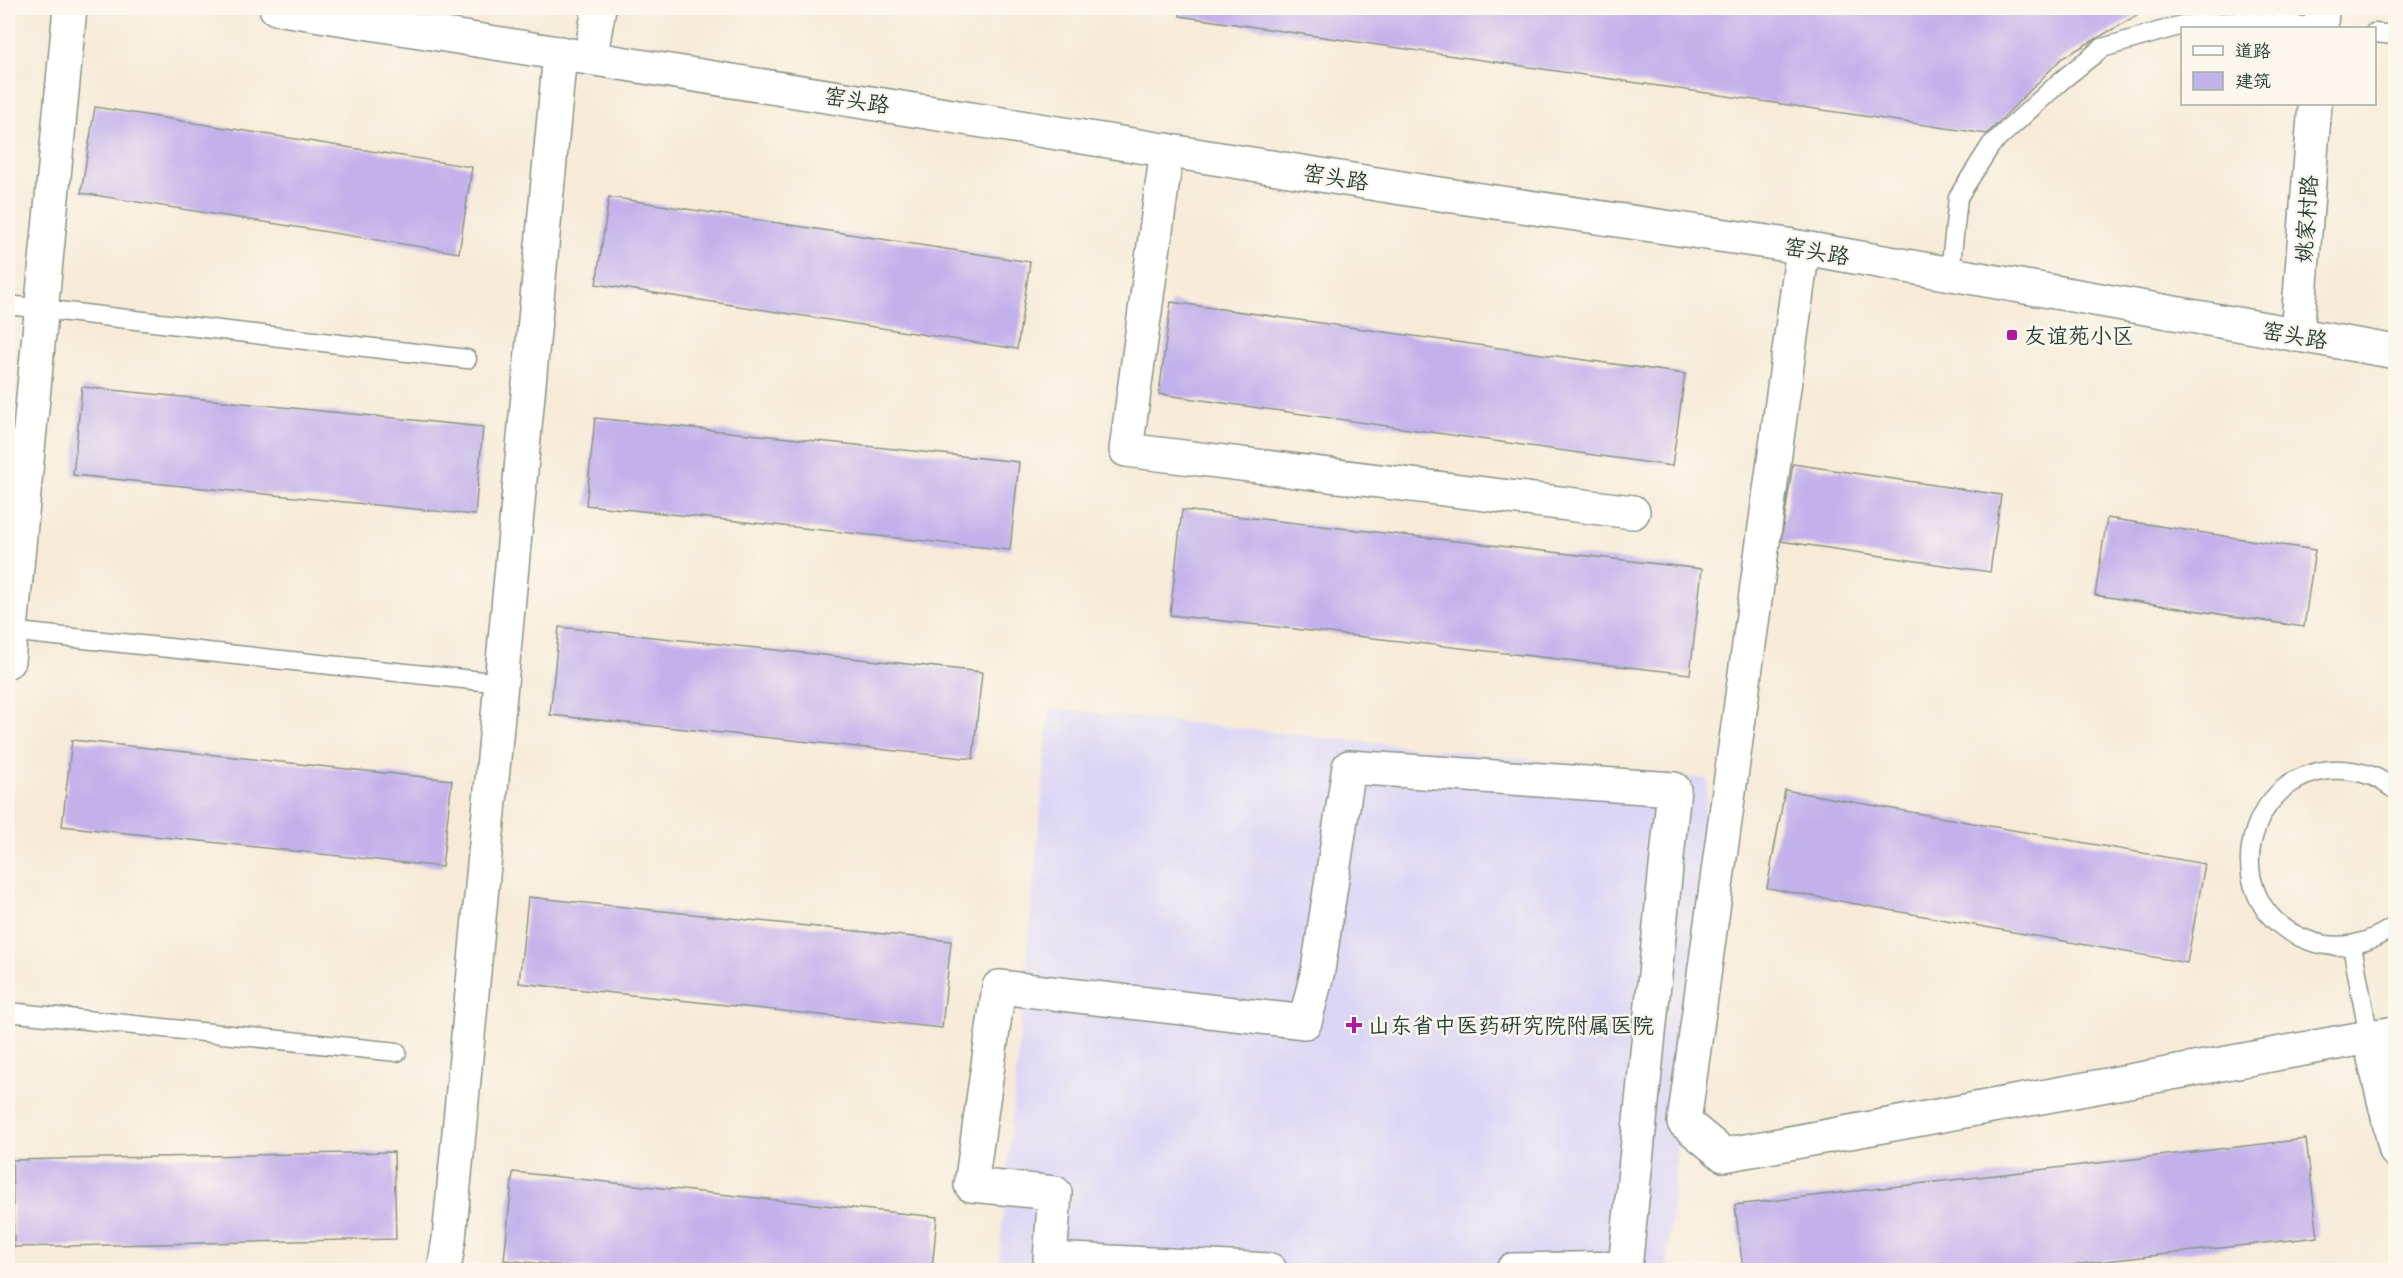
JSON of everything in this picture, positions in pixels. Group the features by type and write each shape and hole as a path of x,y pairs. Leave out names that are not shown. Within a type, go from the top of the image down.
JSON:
{"street":[{"path":"9,641 70,8"},
{"name":"窑头路","path":"276,8 1444,194 1803,248 2396,352"},
{"path":"592,48 599,8"},
{"path":"444,1270 451,1227 560,53"},
{"name":"姚家村路","path":"2297,335 2315,105"},
{"path":"1167,150 1126,450 1633,512"},
{"path":"1803,248 1684,1122 1724,1155 2382,1035 2396,1151"},
{"path":"1270,1270 1050,1259 1055,1194 971,1185 999,987 1305,1022 1318,970 1348,767 1674,789 1625,1268 1513,1270"}],"lane":[{"path":"1950,273 1958,197 1991,145 2062,80 2102,48 2182,25 2241,21 2324,23"},
{"path":"2376,33 2396,35"},
{"path":"8,305 467,359"},
{"path":"9,641 501,683"},
{"path":"2396,790 2375,776 2345,769 2315,772 2287,785 2266,807 2252,834 2249,864 2256,893 2273,919 2298,937 2324,946 2352,946 2379,937 2396,926"},
{"path":"2352,946 2382,1035"},
{"path":"8,1011 397,1052"}],"shaded area":[{"name":"山东省中医药研究院附属医院","path":"1050,708 1708,779 1667,1270 998,1270"}],"building":[{"path":"1181,8 2150,8 2062,58 1987,134 1180,16"},
{"path":"95,107 472,167 459,253 81,193"},
{"path":"609,197 1030,262 1017,349 596,284"},
{"path":"1171,302 1685,374 1672,466 1159,394"},
{"path":"82,387 483,427 475,515 73,475"},
{"path":"595,418 1019,462 1010,550 586,505"},
{"path":"1793,464 2001,495 1990,572 1781,541"},
{"path":"1182,510 1702,569 1690,674 1170,615"},
{"path":"2107,518 2315,550 2304,627 2095,595"},
{"path":"559,627 982,672 973,759 550,715"},
{"path":"72,740 452,780 442,867 62,826"},
{"path":"1785,790 2205,864 2187,963 1767,888"},
{"path":"528,897 951,941 942,1028 519,983"},
{"path":"2306,1139 2318,1237 2027,1270 1743,1270 1735,1205"},
{"path":"394,1152 396,1239 14,1247 12,1160"},
{"path":"513,1172 937,1217 932,1270 606,1270 504,1260"}],"place":[{"name":"友谊苑小区","path":"2012,335"},
{"name":"山东省中医药研究院附属医院","path":"1354,1025"}]}
